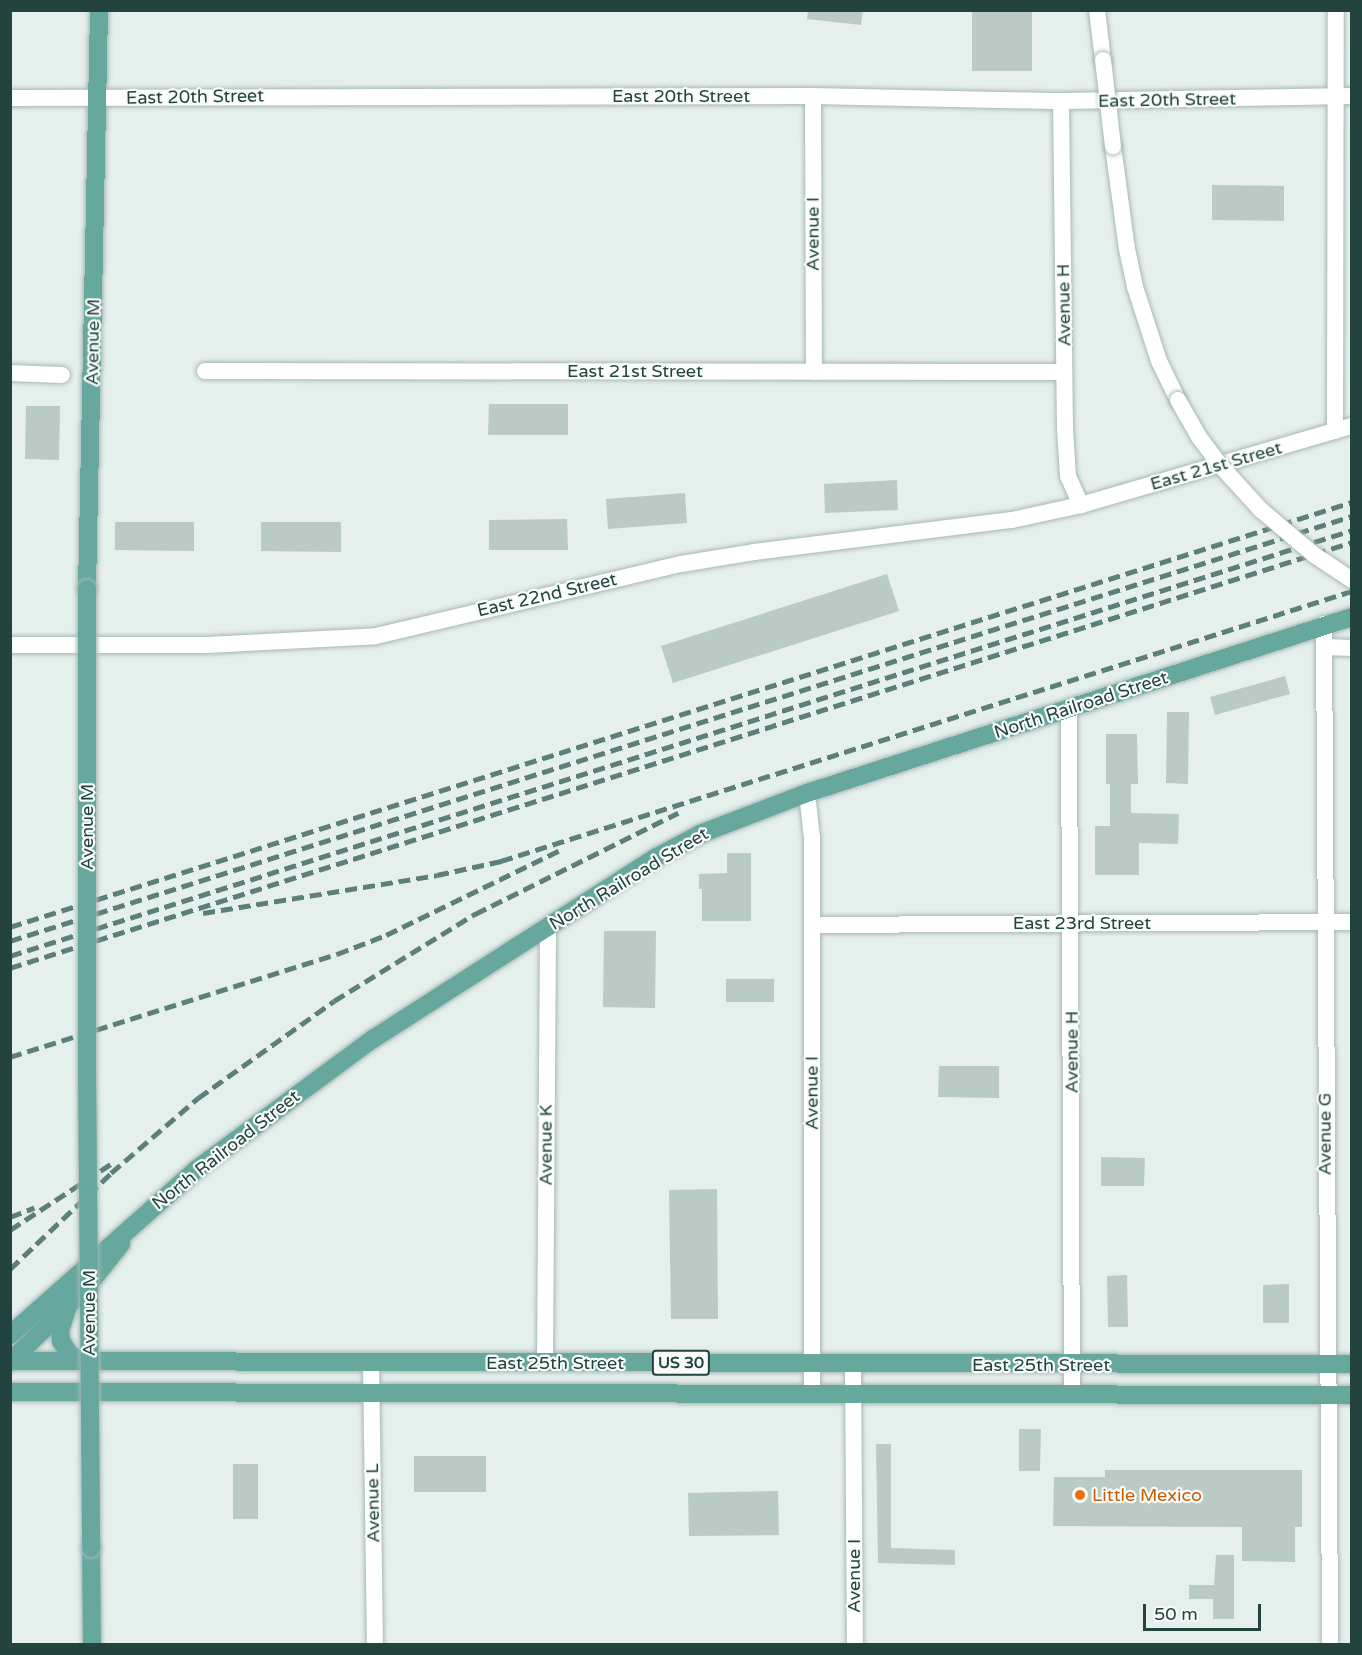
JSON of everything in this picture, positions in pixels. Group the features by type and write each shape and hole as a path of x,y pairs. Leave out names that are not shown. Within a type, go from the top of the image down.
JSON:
{"main road":[{"name":"Avenue M","path":"92,1644 87,1069 87,589 99,10"},
{"name":"North Railroad Street","path":"143,1214 196,1169 373,1039 548,926 700,834 807,793 1352,616"},
{"path":"11,1362 103,1268 143,1214"},
{"path":"10,1335 143,1214"},
{"path":"67,1307 60,1330 61,1341 70,1355 83,1361"},
{"name":"East 25th Street","path":"11,1362 1352,1364"},
{"name":"East 25th Street","path":"10,1392 1352,1395"}],"street":[{"path":"1097,10 1127,249 1135,287 1159,361 1178,400 1213,456 1261,510 1313,554 1352,580"},
{"path":"1336,10 1344,96 1343,428"},
{"name":"East 20th Street","path":"10,98 813,96 1061,101 1344,96"},
{"name":"Avenue I","path":"813,96 814,372"},
{"name":"Avenue H","path":"1061,101 1064,372 1068,476 1081,505"},
{"name":"East 21st Street","path":"205,371 1064,372"},
{"path":"10,374 62,375"},
{"name":"East 21st Street","path":"1081,505 1343,428"},
{"name":"East 22nd Street","path":"10,645 207,645 376,636 681,564 754,552 1012,520 1081,505"},
{"name":"Avenue G","path":"1324,624 1330,1644"},
{"path":"1324,647 1352,648"},
{"name":"Avenue H","path":"1069,709 1072,1395"},
{"name":"Avenue I","path":"807,793 812,838 812,1394"},
{"name":"East 23rd Street","path":"812,925 1352,922"},
{"name":"Avenue K","path":"545,1363 548,926"},
{"name":"Avenue L","path":"371,1362 375,1644"},
{"name":"Avenue I","path":"853,1364 855,1644"}],"building":[{"path":"808,10 863,10 861,25 807,19"},
{"path":"972,10 1032,10 1032,71 972,71"},
{"path":"1212,185 1284,186 1284,221 1212,220"},
{"path":"489,404 568,404 568,435 488,435"},
{"path":"26,406 60,406 59,460 25,459"},
{"path":"897,480 898,510 825,513 824,484"},
{"path":"685,493 687,523 608,529 606,499"},
{"path":"567,519 568,550 489,550 489,520"},
{"path":"115,522 194,522 194,551 115,550"},
{"path":"261,522 341,522 341,552 261,551"},
{"path":"887,574 899,611 673,683 661,646"},
{"path":"1285,676 1290,694 1215,715 1210,697"},
{"path":"1167,712 1189,712 1188,784 1166,783"},
{"path":"1106,734 1137,734 1138,784 1131,784 1131,813 1179,814 1178,844 1139,843 1139,875 1095,875 1095,826 1110,826 1110,784 1106,784"},
{"path":"727,853 751,853 751,921 702,921 702,889 699,889 699,874 727,873"},
{"path":"604,931 656,931 655,1008 603,1007"},
{"path":"726,979 774,979 774,1002 726,1002"},
{"path":"939,1066 999,1066 999,1098 938,1097"},
{"path":"1101,1157 1145,1158 1144,1186 1101,1186"},
{"path":"717,1189 718,1319 671,1319 669,1190"},
{"path":"1127,1275 1128,1327 1108,1327 1107,1276"},
{"path":"1289,1284 1289,1323 1263,1323 1263,1285"},
{"path":"1019,1429 1041,1429 1040,1471 1019,1471"},
{"path":"876,1444 891,1444 891,1548 955,1550 955,1565 878,1563"},
{"path":"414,1456 486,1456 486,1492 414,1492"},
{"path":"233,1464 258,1464 258,1519 233,1519"},
{"path":"1105,1470 1302,1470 1302,1527 1295,1527 1295,1562 1242,1561 1242,1527 1053,1526 1054,1477 1105,1477"},
{"path":"778,1491 779,1535 689,1536 688,1493"},
{"path":"1216,1555 1234,1555 1234,1619 1213,1619 1213,1599 1189,1599 1189,1585 1214,1585"}],"railway":[{"path":"10,927 1352,502"},
{"path":"10,941 1352,516"},
{"path":"10,956 1352,530"},
{"path":"10,968 1352,542"},
{"path":"203,913 437,875 501,861 1352,591"},
{"path":"10,1269 111,1173 198,1098 334,1001 475,914 678,813"},
{"path":"10,1057 337,954 386,935 562,849"},
{"path":"10,1230 111,1164"},
{"path":"10,1217 34,1208"}],"place":[{"name":"Little Mexico","path":"1080,1495"}]}
